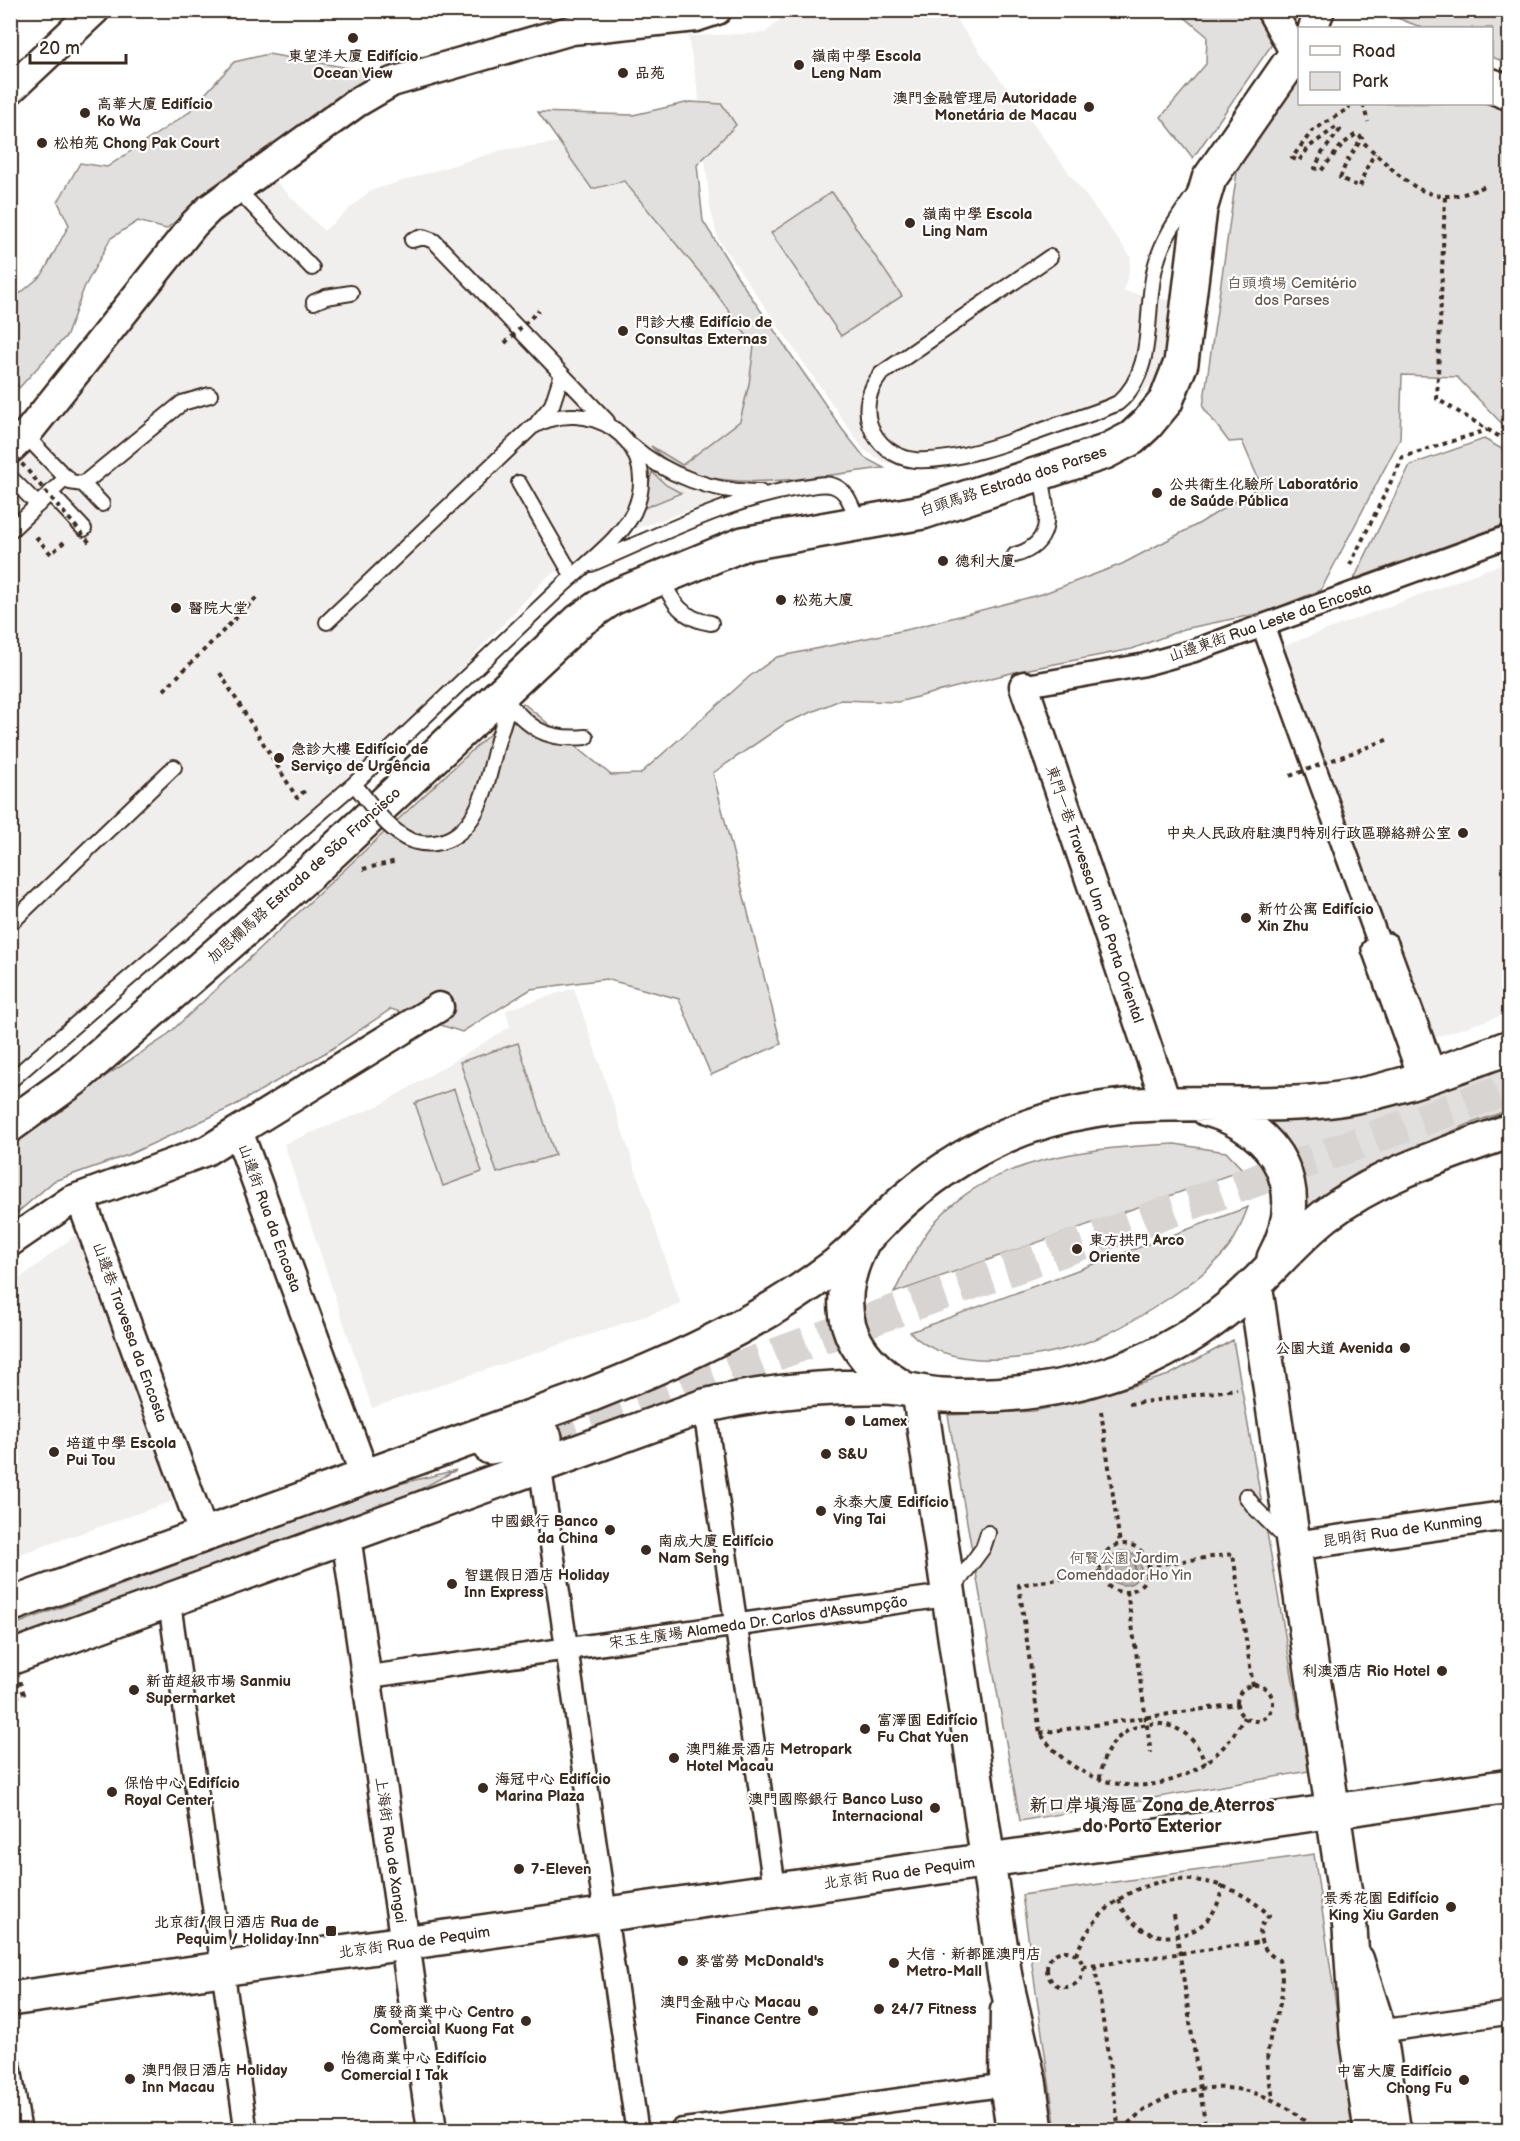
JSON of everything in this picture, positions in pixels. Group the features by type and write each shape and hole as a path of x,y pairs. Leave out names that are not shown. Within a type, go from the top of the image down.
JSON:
{"main road":[{"name":"白頭馬路 Estrada dos Parses","path":"859,524 923,512 1041,474 1123,443 1147,424 1166,400 1181,363 1202,199 1219,160 1298,49"},
{"path":"1493,87 1509,93"},
{"name":"加思欄馬路 Estrada de São Francisco","path":"10,1125 74,1079 313,870 509,693 587,614 612,598 743,544 859,524"},
{"path":"10,1605 586,1396 655,1369 717,1341 776,1307 861,1244 883,1220 917,1190 961,1158 1031,1126 1083,1111 1174,1102 1276,1103 1341,1099 1428,1077 1509,1047"},
{"path":"1174,1102 1221,1113 1250,1127 1273,1150 1287,1178 1290,1210 1283,1242 1262,1277 1294,1545 1350,1928 1369,2033 1371,2130"},
{"path":"10,1657 704,1406 776,1392 817,1388 911,1390 939,1395 1005,1395 1038,1392 1101,1377 1151,1357 1216,1318 1262,1277 1302,1236 1354,1196 1413,1166 1509,1131"},
{"path":"861,1244 848,1274 845,1289 847,1321 852,1336 869,1363 911,1390 949,1594 1005,1977 1017,2083 1036,2130"},
{"path":"404,1462 545,1438 422,1509"},
{"name":"北京街 Rua de Pequim","path":"10,1999 1509,1786"}],"street":[{"path":"10,90 95,10"},
{"path":"15,444 194,224 237,189 356,103 392,82 572,30 696,17 717,10"},
{"path":"1271,10 1298,39"},
{"path":"1311,27 1320,10"},
{"name":"山邊東街 Rua Leste da Encosta","path":"1024,686 1143,665 1263,626 1509,536"},
{"path":"1263,626 1380,946 1373,949 1428,1077"},
{"name":"東門一巷 Travessa Um da Porta Oriental","path":"1024,686 1174,1102"},
{"path":"238,1131 440,1007"},
{"name":"山邊街 Rua da Encosta","path":"10,1242 70,1201 206,1151 238,1131 365,1476"},
{"name":"山邊巷 Travessa da Encosta","path":"80,1197 204,1535"},
{"path":"704,1406 775,1891"},
{"path":"540,1466 637,2130"},
{"name":"昆明街 Rua de Kunming","path":"1294,1545 1509,1515"},
{"name":"上海街 Rua de Xangai","path":"346,1536 432,2130"},
{"name":"宋玉生廣場 Alameda Dr. Carlos d'Assumpção","path":"567,1649 949,1594"},
{"path":"169,1600 246,2130"},
{"path":"366,1677 567,1649"},
{"path":"1396,2130 1369,2033 1509,2013"},
{"path":"10,2067 20,2130"},
{"path":"681,2130 1017,2083 1011,2130"}],"lane":[{"path":"1050,257 881,374 872,388 867,411 875,435 885,447 899,456 915,460 988,449 1110,407 1125,397 1136,382 1143,365 1155,267 1161,248 1170,230 1219,160"},
{"path":"237,189 312,268"},
{"path":"10,1081 354,784 620,532 638,503 640,470 621,435 434,241 423,237 412,240"},
{"path":"314,302 326,297 351,293"},
{"path":"327,622 524,435 552,405 562,374"},
{"path":"15,444 75,484 83,484 182,403 210,395"},
{"path":"524,435 542,421 564,415 597,419 662,466 707,485 755,492 788,490"},
{"path":"1015,555 1034,546 1045,529 1047,519 1041,474"},
{"path":"10,477 38,505"},
{"path":"10,531 67,477"},
{"path":"519,483 576,572"},
{"path":"83,484 102,504"},
{"path":"576,572 736,503 788,490 825,484 833,485 845,494 859,524"},
{"path":"50,493 84,528"},
{"path":"661,577 669,596 681,611 697,621 711,623"},
{"path":"354,784 399,834 414,841 440,842 462,831 473,818 498,740 509,693"},
{"path":"509,693 528,724 544,734 566,739 586,737"},
{"path":"10,924 174,767"},
{"path":"1246,1496 1255,1508 1294,1545"},
{"path":"949,1594 983,1548 988,1533"}],"path":[{"path":"1348,105 1349,108 1312,131 1292,158 1299,161 1309,147 1336,127 1340,130 1322,153 1315,168 1321,171 1342,144 1356,134 1362,138 1346,163 1340,178 1360,187 1365,171 1376,153"},
{"path":"1363,105 1368,122"},
{"path":"1364,143 1416,189 1445,197 1472,192 1485,186"},
{"path":"1445,197 1437,399 1509,443"},
{"path":"505,343 539,310"},
{"path":"1333,601 1403,457 1488,430"},
{"path":"15,444 90,543"},
{"path":"164,690 257,597"},
{"path":"219,673 297,798"},
{"path":"1290,776 1389,739"},
{"path":"1100,1408 1120,1544"},
{"path":"1120,1544 1128,1544 1141,1552 1147,1566 1143,1581 1127,1591 1108,1586 1100,1573 1102,1558 1107,1551 1120,1544"},
{"path":"1147,1566 1233,1554 1253,1686"},
{"path":"1100,1573 1019,1585 1040,1732 1069,1763 1100,1779 1122,1785 1160,1784 1187,1775 1205,1764 1225,1747 1244,1717"},
{"path":"1127,1591 1150,1753"},
{"path":"10,1657 24,1694 10,1699"},
{"path":"1253,1686 1263,1688 1270,1694 1272,1707 1268,1715 1261,1720 1252,1721 1244,1717 1237,1704 1240,1693 1253,1686"},
{"path":"1040,1732 1237,1704"},
{"path":"1100,1779 1102,1764 1114,1740 1129,1729 1146,1724 1164,1724 1182,1731 1195,1744 1205,1764"},
{"path":"1076,1955 1092,1926 1119,1900 1145,1886 1173,1880 1202,1880 1222,1885 1247,1897 1269,1915 1260,1929 1261,1942 1270,1956 1279,1960 1282,1975 1282,1999 1267,2059 1274,2100"},
{"path":"1119,1900 1126,1916 1139,1928 1160,1936 1177,1936 1198,1929 1208,1920 1220,1901 1222,1885"},
{"path":"1174,1915 1206,2130"},
{"path":"1083,1967 1261,1942"},
{"path":"1066,1951 1076,1955 1083,1967 1079,1980 1069,1986 1057,1984 1049,1976 1049,1961 1055,1954 1066,1951"},
{"path":"1095,1965 1120,2130"},
{"path":"1120,2130 1137,2115 1163,2099 1200,2088 1245,2089 1274,2100 1292,2111 1314,2130"}],"shaded area":[{"name":"嶺南中學 Escola Ling Nam","path":"790,11 950,11 1131,257 1123,291 1174,301 1163,363 1155,381 1137,398 1106,416 1011,451 902,466 884,462 864,450 718,239 710,207 698,91 688,36 765,33"},
{"path":"686,124 690,212 713,271 813,382 857,473 687,511 615,536 546,578 403,731 305,828 11,1073 11,460 260,165 324,231 370,191 502,150"},
{"path":"1509,561 1509,1013 1427,1040 1284,646"},
{"path":"574,988 681,1304 372,1408 284,1144 380,1105 510,1027 506,1010"},
{"name":"培道中學 Escola Pui Tou","path":"82,1230 179,1499 18,1555 10,1534 10,1286"}],"green space":[{"path":"1177,11 1257,11 1275,40 1193,158 1161,117 1206,64 1207,36"},
{"path":"1379,11 1509,11 1509,64 1493,57 1493,27 1420,27"},
{"path":"268,54 378,73 260,153 166,229 138,221 111,238 84,288 67,335 19,388 11,375 11,301 42,275 69,225 58,202 80,163 107,167 188,113 234,62"},
{"name":"白頭墳場 Cemitério dos Parses","path":"1298,66 1298,105 1493,105 1493,103 1509,103 1509,431 1457,377 1402,375 1400,439 1321,590 1266,612 1184,629 1132,649 1019,671 898,702 840,700 786,723 713,773 781,1044 711,1075 679,999 606,979 531,989 462,1032 391,1009 330,1050 232,1107 128,1155 54,1181 11,1218 11,1138 164,1038 523,703 611,775 640,774 750,676 777,657 910,629 1042,594 1122,564 1200,523 1261,485 1242,441 1229,442 1203,407 1237,172"},
{"path":"690,102 722,104 736,125 697,165 703,221 741,282 842,429 865,458 884,468 793,479 728,480 699,475 672,464 651,446 682,465 740,421 749,384 754,346 711,286 624,181 592,189 538,112 633,115"},
{"path":"832,192 902,296 841,336 771,233"},
{"path":"1484,439 1509,453 1509,523 1354,579 1410,465"},
{"path":"652,472 666,485 681,493 642,509"},
{"path":"518,1043 555,1155 497,1173 460,1062"},
{"path":"1509,1061 1509,1110 1469,1124 1357,1173 1302,1216 1286,1143 1265,1119 1310,1119 1381,1108"},
{"path":"454,1089 482,1172 443,1186 415,1103"},
{"name":"東方拱門 Arco Oriente","path":"1175,1144 1226,1152 1243,1170 894,1293 930,1228 953,1204 980,1185 1042,1160 1109,1148"},
{"name":"東方拱門 Arco Oriente","path":"1248,1207 1229,1247 1201,1275 1135,1319 1084,1343 1032,1356 977,1359 951,1355 928,1346 910,1332"},
{"name":"何賢公園 Jardim Comendador Ho Yin","path":"1233,1340 1309,1771 1020,1821 948,1415 1034,1411 1087,1400 1169,1375"},
{"path":"456,1470 380,1511 11,1644 11,1626 379,1489"},
{"path":"1314,1854 1354,2130 1056,2130 1022,1895"}],"water":[{"path":"1124,1551 1136,1556 1141,1568 1136,1580 1124,1585 1112,1580 1107,1568 1112,1556"}],"tunnel":[{"path":"545,1438 1510,1088"}],"place":[{"name":"東望洋大廈 Edifício Ocean View","path":"353,38"},
{"name":"嶺南中學 Escola Leng Nam","path":"799,65"},
{"name":"品苑","path":"623,73"},
{"name":"澳門金融管理局 Autoridade Monetária de Macau","path":"1089,107"},
{"name":"高華大廈 Edifício Ko Wa","path":"85,113"},
{"name":"松柏苑 Chong Pak Court","path":"42,143"},
{"name":"嶺南中學 Escola Ling Nam","path":"910,223"},
{"name":"門診大樓 Edifício de Consultas Externas","path":"623,331"},
{"name":"公共衛生化驗所 Laboratório de Saúde Pública","path":"1157,493"},
{"name":"德利大廈","path":"943,561"},
{"name":"松苑大廈","path":"781,600"},
{"name":"醫院大堂","path":"176,608"},
{"name":"急診大樓 Edifício de Serviço de Urgência","path":"279,758"},
{"name":"中央人民政府駐澳門特別行政區聯絡辦公室","path":"1463,833"},
{"name":"新竹公寓 Edifício Xin Zhu","path":"1246,918"},
{"name":"東方拱門 Arco Oriente","path":"1077,1249"},
{"name":"公園大道 Avenida","path":"1405,1348"},
{"name":"Lamex","path":"850,1421"},
{"name":"培道中學 Escola Pui Tou","path":"54,1452"},
{"name":"S&U","path":"826,1454"},
{"name":"永泰大廈 Edifício Ving Tai","path":"821,1511"},
{"name":"中國銀行 Banco da China","path":"610,1530"},
{"name":"南成大廈 Edifício Nam Seng","path":"646,1550"},
{"name":"智選假日酒店 Holiday Inn Express","path":"452,1584"},
{"name":"利澳酒店 Rio Hotel","path":"1442,1671"},
{"name":"新苗超級市場 Sanmiu Supermarket","path":"134,1690"},
{"name":"富澤園 Edifício Fu Chat Yuen","path":"865,1729"},
{"name":"澳門維景酒店 Metropark Hotel Macau","path":"674,1758"},
{"name":"海冠中心 Edifício Marina Plaza","path":"483,1788"},
{"name":"保怡中心 Edifício Royal Center","path":"112,1792"},
{"name":"澳門國際銀行 Banco Luso Internacional","path":"935,1808"},
{"name":"7-Eleven","path":"519,1869"},
{"name":"景秀花園 Edifício King Xiu Garden","path":"1451,1907"},
{"name":"北京街/假日酒店 Rua de Pequim / Holiday Inn","path":"331,1931"},
{"name":"麥當勞 McDonald's","path":"683,1961"},
{"name":"大信．新都匯澳門店 Metro-Mall","path":"894,1963"},
{"name":"24/7 Fitness","path":"879,2009"},
{"name":"澳門金融中心 Macau Finance Centre","path":"813,2011"},
{"name":"廣發商業中心 Centro Comercial Kuong Fat","path":"526,2021"},
{"name":"怡德商業中心 Edifício Comercial I Tak","path":"329,2067"},
{"name":"澳門假日酒店 Holiday Inn Macau","path":"130,2079"},
{"name":"中富大廈 Edifício Chong Fu","path":"1464,2080"}],"district":[{"name":"新口岸填海區 Zona de Aterros do Porto Exterior","path":"1152,1815"}]}
